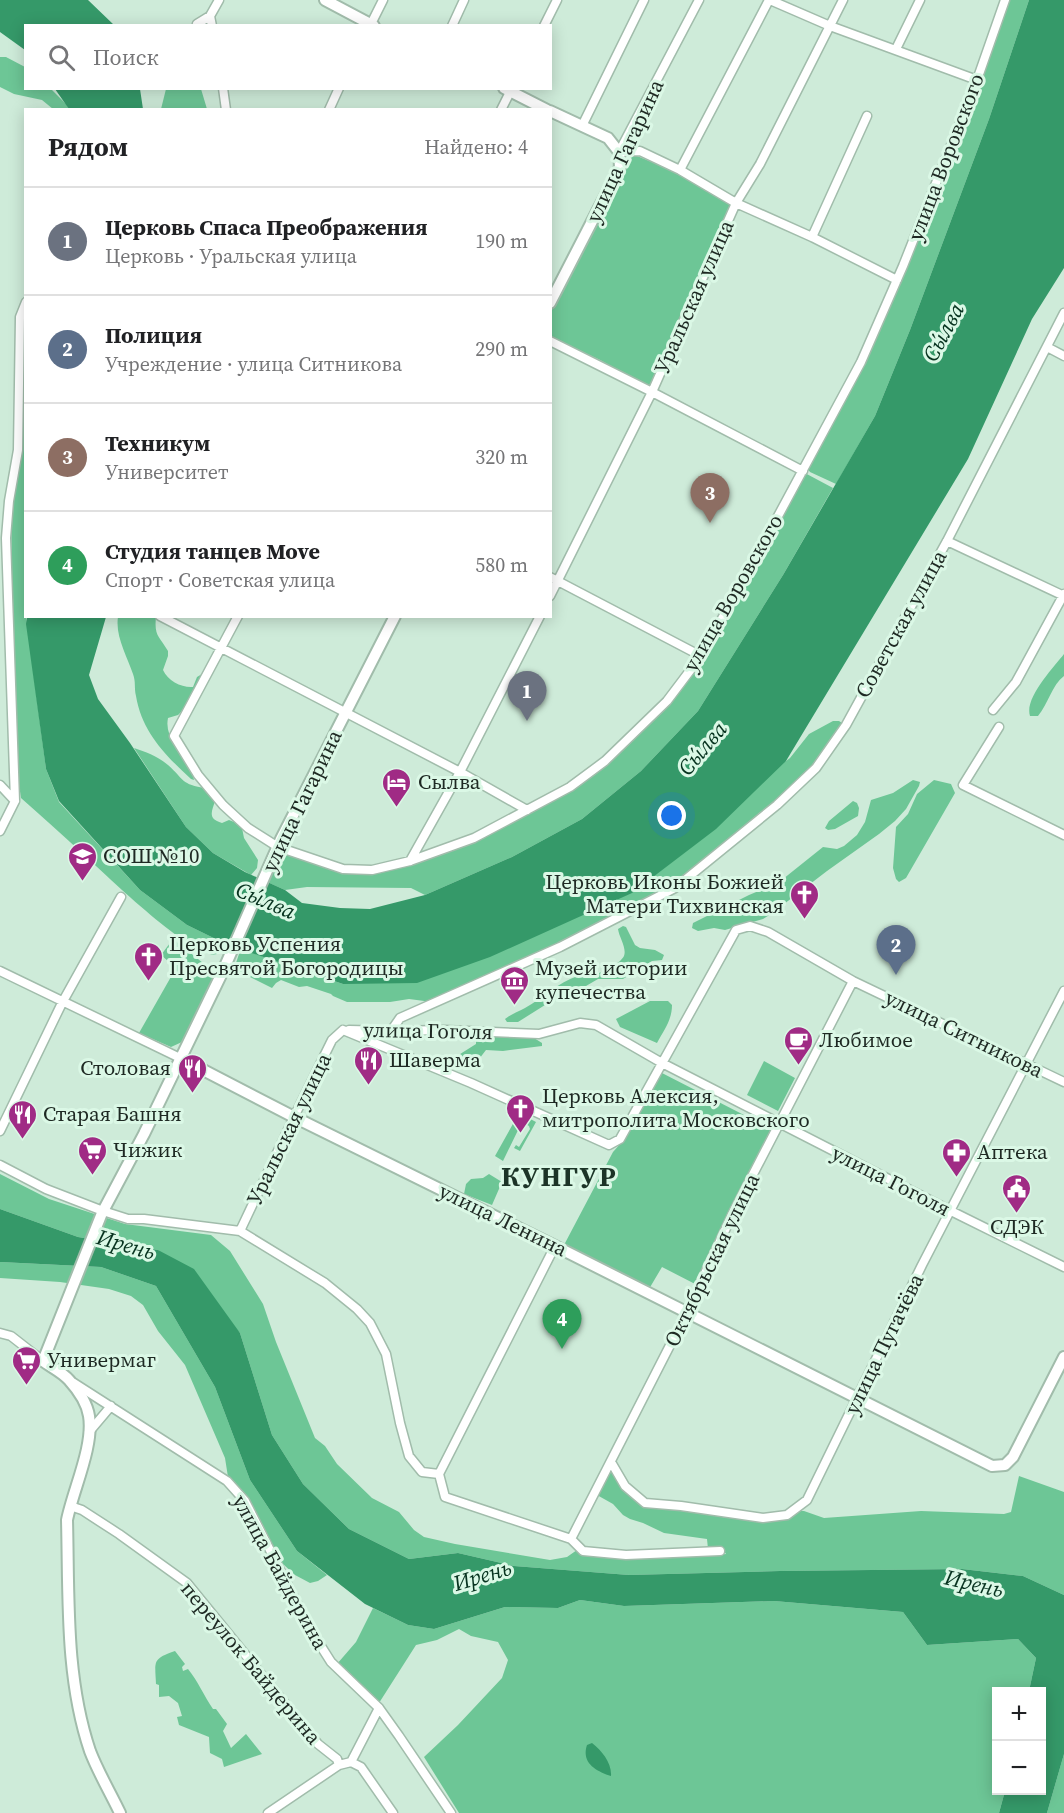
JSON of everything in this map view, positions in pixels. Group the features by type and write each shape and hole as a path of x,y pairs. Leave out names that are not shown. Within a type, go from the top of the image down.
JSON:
{"main road":[{"path":"326,0 370,24"},
{"path":"509,90 545,108"},
{"path":"552,111 608,138 619,152"},
{"name":"улица Гагарина","path":"552,299 620,166 619,152"},
{"name":"улица Гагарина","path":"43,1361 103,1212 144,1134 224,969 278,847 394,618"},
{"name":"улица Ленина","path":"180,1058 992,1466 1005,1465 1016,1452 1064,1357"},
{"path":"43,1361 67,1378 80,1394 89,1415 89,1441 67,1520 70,1648 78,1706 91,1752 120,1813"}],"street":[{"path":"197,24 210,16 219,0"},
{"path":"372,24 383,0"},
{"path":"453,24 464,0"},
{"path":"545,24 557,0"},
{"path":"582,126 644,0"},
{"name":"улица Гагарина","path":"619,152 699,0"},
{"path":"680,170 773,0 830,26 977,80"},
{"name":"Уральская улица","path":"554,579 652,392 736,203 760,164 843,0"},
{"path":"896,49 920,0"},
{"name":"улица Воровского","path":"220,649 174,736 198,775 223,805 248,828 278,847 343,868 372,870 410,861 474,838 570,787 605,761 667,700 701,656 861,362 897,280 977,80 1005,0"},
{"path":"210,16 212,24"},
{"path":"223,90 226,108"},
{"path":"330,108 338,90"},
{"path":"502,108 509,90"},
{"path":"812,237 867,116"},
{"path":"619,152 640,151 680,170 736,203 812,237 897,280"},
{"path":"0,831 15,801 3,536 18,450 20,317 24,307"},
{"name":"Советская улица","path":"391,1031 400,1018 560,947 675,888 777,805 816,768 846,725 947,541 1064,313"},
{"path":"552,342 803,471"},
{"path":"1047,347 1064,356"},
{"path":"947,541 1064,595 1016,682 993,710"},
{"path":"554,579 701,656"},
{"path":"164,618 460,772 527,810"},
{"path":"220,649 237,618"},
{"path":"410,861 460,772 539,618"},
{"path":"999,727 963,785 1064,835"},
{"path":"0,784 15,801"},
{"path":"0,1131 62,1003 121,897"},
{"name":"улица Ситникова","path":"662,1063 736,930 750,926 768,933 853,981 1064,1082"},
{"name":"улица Ленина","path":"0,971 62,1003 180,1058"},
{"name":"Октябрьская улица","path":"571,1539 687,1312 733,1213 853,981"},
{"name":"улица Пугачёва","path":"610,1462 625,1485 645,1503 763,1518 787,1515 807,1500 922,1265 1064,992"},
{"name":"улица Гоголя","path":"343,1030 444,1030 539,1034 580,1023 596,1025 662,1063 1064,1267"},
{"path":"343,1030 471,1083 609,1145 621,1139 662,1063"},
{"name":"Уральская улица","path":"240,1231 332,1040 343,1030"},
{"path":"0,1165 46,1189 103,1212 128,1219 240,1231 325,1283 357,1309 370,1323 386,1354 399,1423 409,1456 422,1472 440,1474"},
{"path":"555,1246 440,1474 445,1497 571,1539 583,1551 626,1555 720,1551"},
{"path":"0,1333 11,1336 43,1361"},
{"name":"улица Байдерина","path":"67,1378 227,1481 245,1502 310,1629 331,1662 379,1708 451,1813"},
{"path":"89,1432 111,1406"},
{"name":"переулок Байдерина","path":"70,1506 82,1510 119,1534 187,1583 318,1744 337,1759 339,1765"},
{"path":"351,1762 379,1708"},
{"path":"268,1813 339,1765 351,1762 361,1767 393,1813"}],"shaded area":[{"path":"1006,0 1029,0 989,119 910,330 875,416 836,484 810,472 807,468 861,362"},
{"path":"0,57 6,57 24,66 24,90 52,90 68,108 52,108 42,100 14,94 0,87"},
{"path":"166,90 201,90 207,108 161,108"},
{"path":"632,154 682,174 732,203 651,388 552,337 552,308"},
{"path":"24,324 24,618 26,618 46,769 59,802 140,890 187,925 222,942 217,954 206,953 170,930 21,798 10,638 11,507"},
{"path":"803,472 833,488 783,575 698,711 641,771 582,819 512,857 425,895 411,888 307,887 285,890 267,882 280,849 344,871 422,860 565,793 672,697"},
{"path":"118,618 156,618 157,632 168,651 163,670 165,674 176,683 193,687 197,677 202,674 196,689 181,712 168,718 170,735 188,764 194,780 164,752 143,721 136,696 134,677 120,639"},
{"path":"1064,654 1064,676 1056,684 1038,716 1030,716 1029,709 1035,692"},
{"path":"833,721 842,723 840,731 809,771 787,793 759,813 673,885 575,935 432,1002 409,999 390,1002 347,1002 307,986 299,987 281,980 272,988 234,969 239,954 244,950 343,984 786,761 809,734"},
{"path":"134,748 160,759 187,783 206,788 215,801 212,817 222,823 229,820 242,828 244,838 258,860 257,868 251,875 213,853 186,827"},
{"path":"913,780 920,782 919,786 906,809 895,821 771,914 763,919 725,930 714,928 698,931 692,928 693,923 778,883 823,847 837,849 844,846 857,835 865,822 871,800 893,793"},
{"path":"934,780 951,784 955,793 906,878 899,882 893,868 896,827 908,814 917,794"},
{"path":"853,801 859,808 858,816 835,829 825,828 829,821"},
{"path":"626,927 635,945 664,955 662,960 652,961 623,979 598,979 545,1005 518,1022 507,1022 505,1019 507,1017 532,1004 564,982 580,975 600,973 618,962 625,953 618,929"},
{"path":"173,939 218,975 182,1042 171,1047 139,1033 176,968 161,955"},
{"path":"650,1001 668,1001 672,1005 669,1020 657,1043 620,1027 616,1019"},
{"path":"480,1034 534,1038 542,1043 542,1046 503,1051 486,1050 476,1063 470,1058 465,1061 457,1056 476,1044 476,1036"},
{"path":"764,1061 795,1078 778,1111 747,1095"},
{"path":"660,1072 775,1131 697,1285 662,1267 649,1289 564,1245 613,1152 621,1143"},
{"path":"519,1113 536,1122 520,1151 514,1148 516,1145 519,1147 530,1129 524,1123 521,1124 503,1161 495,1156"},
{"path":"0,1174 49,1199 125,1224 211,1235 230,1251 263,1304 315,1438 325,1446 337,1464 372,1498 399,1512 414,1530 424,1537 550,1560 567,1557 577,1550 603,1557 630,1559 726,1554 722,1548 708,1549 707,1539 664,1533 623,1515 613,1504 597,1495 611,1467 642,1503 652,1509 671,1508 728,1518 786,1517 797,1511 824,1518 921,1511 1004,1514 1011,1512 1019,1476 1064,1492 1064,1595 1023,1576 962,1569 629,1575 514,1566 458,1553 409,1559 349,1529 303,1484 272,1435 240,1333 158,1250 78,1237 0,1209"},
{"path":"489,1174 502,1182 492,1205 464,1194 466,1184 471,1179 483,1178"},
{"path":"0,1262 101,1267 156,1286 215,1387 250,1480 297,1551 327,1575 310,1583 295,1575 283,1564 250,1503 228,1477 225,1458 185,1365 158,1331 143,1305 131,1296 109,1289 60,1282 0,1278"},
{"path":"580,1600 624,1606 774,1601 903,1612 927,1645 1018,1639 1036,1658 1030,1687 992,1687 992,1795 1004,1795 999,1813 459,1813 424,1757 502,1678 508,1660 498,1642 471,1636 459,1629 437,1640 416,1645 379,1703 337,1664 356,1642 373,1608 408,1625 434,1629 505,1607 558,1608"},
{"path":"175,1651 185,1664 182,1667 183,1671 188,1669 213,1709 216,1709 227,1724 223,1731 231,1748 246,1734 262,1754 224,1767 222,1759 210,1753 209,1737 179,1725 177,1717 182,1716 178,1703 169,1696 159,1697 155,1670 156,1662 162,1656"},
{"path":"1064,1754 1064,1813 1047,1813 1049,1806"}],"water":[{"path":"0,0 88,0 113,24 24,24 24,49 0,32"},
{"name":"Сы́лва","path":"1029,0 1064,0 1064,268 1032,319 968,459 786,761 716,829 632,893 490,957 417,983 343,984 228,945 187,925 140,890 59,801 46,769 27,618 106,618 89,675 98,699 186,827 213,853 245,872 285,890 302,903 370,909 425,895 512,857 582,819 641,771 698,711 783,575 875,416 910,330 989,119"},
{"path":"56,90 140,90 143,108 68,108"},
{"name":"Ирень","path":"0,1209 78,1237 158,1250 194,1269 240,1333 272,1435 303,1484 349,1529 409,1559 458,1553 514,1566 629,1575 962,1569 1023,1576 1064,1595 1064,1754 1047,1813 999,1813 1004,1795 1046,1795 1046,1687 1030,1687 1036,1658 1018,1639 927,1645 903,1612 774,1601 624,1606 580,1600 558,1608 505,1607 434,1629 408,1625 365,1604 297,1551 250,1480 215,1387 156,1286 101,1267 0,1262"},
{"path":"592,1743 606,1758 611,1776 595,1769 588,1761 587,1745"}],"place":[{"name":"Техникум","path":"710,523"},
{"name":"Церковь Спаса Преображения","path":"527,721"},
{"name":"Сылва","path":"397,808"},
{"name":"СОШ №10","path":"82,882"},
{"name":"Церковь Иконы Божией Матери Тихвинская","path":"805,920"},
{"name":"Полиция","path":"896,975"},
{"name":"Церковь Успения Пресвятой Богородицы","path":"148,982"},
{"name":"Музей истории купечества","path":"514,1006"},
{"name":"Любимое","path":"798,1066"},
{"name":"Шаверма","path":"368,1086"},
{"name":"Столовая","path":"192,1094"},
{"name":"Церковь Алексия, митрополита Московского","path":"521,1134"},
{"name":"Старая Башня","path":"22,1140"},
{"name":"Чижик","path":"92,1176"},
{"name":"Аптека","path":"956,1178"},
{"name":"СДЭК","path":"1017,1214"},
{"name":"Студия танцев Move","path":"562,1349"},
{"name":"Универмаг","path":"26,1386"}],"district":[{"name":"КУНГУР","path":"559,1177"}]}
